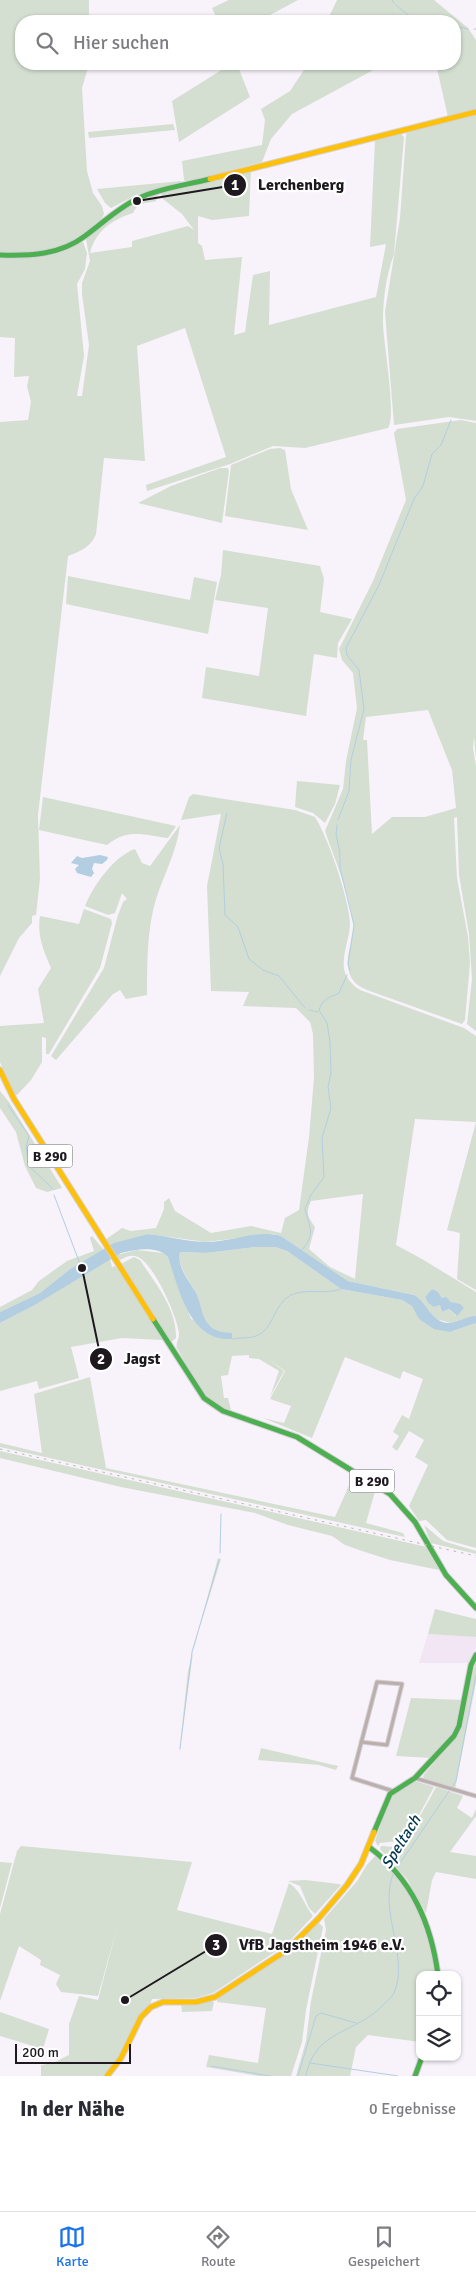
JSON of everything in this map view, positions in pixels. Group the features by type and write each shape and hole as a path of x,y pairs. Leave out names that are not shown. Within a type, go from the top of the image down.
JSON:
{"street":[{"path":"0,255 40,254 62,249 82,238 121,206 140,197 476,112"},
{"name":"B 290","path":"0,1070 14,1099 199,1393 213,1406 222,1411 297,1437 390,1494 415,1522 446,1575 476,1608"},
{"path":"107,2076 121,2058 141,2017 151,2007 163,2002 196,2002 215,1997 295,1943 347,1885 369,1847 387,1801 393,1791 415,1778 454,1736 459,1726 471,1665 476,1655"},
{"path":"361,1742 387,1745 402,1684 377,1682 361,1742 352,1778 393,1791"},
{"path":"415,1778 476,1796"},
{"path":"369,1847 401,1877 418,1903 429,1929 437,1971"},
{"path":"415,2076 421,2061"}],"shaded area":[{"path":"428,1634 476,1637 476,1648 469,1663 419,1663"}],"green space":[{"path":"0,0 89,0 89,15 15,15 15,70 87,70 82,88 87,171 93,193 102,206 104,214 101,220 81,236 87,253 85,269 77,284 84,356 77,396 82,396 89,345 82,294 82,283 90,261 86,239 110,217 137,201 158,195 156,201 140,205 133,213 118,219 106,227 96,238 90,253 132,247 132,241 188,226 194,230 182,214 163,199 161,196 163,191 251,170 249,216 212,220 198,216 198,243 202,246 205,260 242,257 234,335 245,332 253,275 270,271 269,325 376,297 386,244 370,247 375,140 400,133 404,137 394,254 387,279 383,322 391,409 388,428 305,448 273,446 230,464 147,491 146,485 226,457 185,328 137,346 145,461 104,458 96,534 88,545 68,556 38,815 40,879 36,915 32,916 32,923 19,938 0,976 0,422 28,420 31,402 27,386 29,376 14,377 15,338 0,337"},
{"path":"229,0 298,0 270,15 215,15 212,8"},
{"path":"337,0 434,0 452,15 330,15"},
{"path":"461,22 468,28 476,40 476,111 448,117 437,70 461,70"},
{"path":"221,70 239,70 250,97 179,142 172,101"},
{"path":"304,70 373,70 292,114 271,139 262,162 187,182 184,180 182,161 262,145 265,120 261,109 290,91"},
{"path":"476,115 476,421 449,417 394,425 385,312 400,218 407,131"},
{"path":"173,124 175,130 89,138 88,132"},
{"path":"181,181 181,183 138,194 111,208 105,203 97,189"},
{"path":"461,420 476,423 476,758 474,737 473,748 476,766 476,1031 467,1024 472,979 469,934 459,875 457,817 454,818 457,878 468,937 470,963 465,1020 462,1024 367,990 354,981 348,966 353,935 351,911 325,831 343,789 346,761 357,708 353,673 342,660 339,649 373,581 406,500 394,433 397,429","holes":["428,710 452,770 456,808 425,817 392,817 372,834 367,740 363,740 366,717"]},
{"path":"280,448 285,450 291,489 308,530 225,516 231,465 270,449"},
{"path":"220,468 228,468 229,471 222,523 138,503 171,486"},
{"path":"223,550 320,566 324,579 320,612 352,619 338,643 337,658 314,654 306,716 202,698 206,667 259,676 268,608 215,600 221,575"},
{"path":"68,576 190,600 194,577 217,582 208,634 66,604"},
{"path":"297,781 340,785 335,804 325,823 313,813 295,807"},
{"path":"193,794 295,810 315,817 332,853 349,912 350,923 344,969 350,981 360,990 464,1028 476,1036 476,1122 415,1119 396,1245 476,1292 476,1316 451,1323 436,1319 414,1295 348,1281 281,1236 272,1234 205,1242 148,1234 109,1246 105,1240 122,1228 131,1231 156,1228 164,1209 164,1202 169,1198 175,1211 211,1233 251,1226 281,1233 285,1218 299,1210 309,1137 314,1078 313,1034 310,1022 296,1008 243,1006 249,992 211,991 207,886 221,814 181,820 189,797","holes":["363,1194 355,1279 330,1267 309,1249 315,1227 309,1217 308,1209 311,1201","432,1289 437,1291 439,1296 464,1308 456,1316 449,1309 442,1312 440,1305 434,1306 428,1303 425,1297"]},
{"path":"43,797 176,826 168,838 136,834 122,836 107,845 39,830"},
{"path":"180,825 173,853 153,910 148,947 147,995 126,999 120,990 113,994 56,1060 51,1056 104,968 117,918 123,902 127,899 122,893 115,913 108,915 85,906 89,898 105,873 119,858 127,853 135,849 142,863 150,866"},
{"path":"84,909 111,919 112,923 100,968 49,1054 46,1054 46,1038 42,1037 42,1062 31,1080 17,1095 13,1093 0,1062 0,1026 44,1023 38,989 51,968 41,942 39,930 40,916 79,924"},
{"path":"0,1091 9,1102 62,1188 47,1192 36,1188 25,1166 16,1132 0,1108"},
{"path":"476,1122 476,1290 457,1279 460,1233 447,1230"},
{"path":"92,1236 104,1250 70,1269 40,1293 0,1312 0,1307 32,1290 39,1281 67,1261 94,1251 90,1238"},
{"path":"257,1247 275,1247 287,1251 341,1289 402,1300 413,1306 419,1319 450,1332 476,1323 476,1548 447,1540 426,1520 419,1521 409,1506 428,1465 415,1457 424,1440 409,1431 397,1451 392,1447 399,1436 393,1432 402,1415 409,1419 423,1379 403,1371 400,1379 345,1357 312,1438 263,1418 284,1423 291,1406 270,1399 285,1371 265,1356 284,1371 270,1397 279,1371 259,1359 249,1358 249,1355 232,1356 228,1375 221,1376 224,1398 228,1398 231,1410 221,1407 213,1402 198,1386 177,1348 179,1333 174,1315 164,1291 151,1269 138,1257 131,1256 120,1260 116,1255 137,1250 164,1253 168,1257 191,1319 215,1329 207,1324 202,1316 195,1291 180,1263 180,1252 206,1253"},
{"path":"134,1257 140,1260 169,1307 173,1317 176,1338 170,1343 121,1264"},
{"path":"110,1259 112,1267 115,1266 120,1272 163,1340 122,1338 71,1347 79,1378 39,1389 37,1381 0,1391 0,1323 35,1305"},
{"path":"90,1377 106,1468 335,1517 354,1474 376,1488 366,1523 403,1533 405,1537 0,1447 0,1443 42,1453 34,1394"},
{"path":"0,1451 427,1547 439,1570 390,1560 345,1545 332,1536 288,1525 255,1513 121,1487 0,1458"},
{"path":"424,1525 443,1541 476,1551 476,1554 431,1543"},
{"path":"218,1558 221,1559 198,1632"},
{"path":"435,1609 476,1619 476,1637 428,1634"},
{"path":"193,1651 179,1753 188,1671"},
{"path":"476,1660 476,1682 455,1789 424,1779 423,1776 459,1732"},
{"path":"411,1698 462,1700 455,1729 432,1758 396,1756"},
{"path":"261,1748 338,1766 336,1770 319,1765 258,1760"},
{"path":"415,1781 434,1787 419,1815 398,1841 380,1843 378,1846 375,1841 389,1800 393,1794"},
{"path":"436,1787 463,1796 457,1808 472,1818 476,1809 476,1816 450,1852 476,1856 476,1879 436,1872 432,1880 426,1913 407,1879 380,1849 381,1846 391,1847 396,1845 407,1835"},
{"path":"21,1846 192,1862 177,1910 272,1934 289,1883 300,1894 313,1916 287,1944 213,1993 196,1998 152,1999 119,2057 105,2076 41,2076 41,2065 53,2063 69,2055 69,2024 79,1996 98,2000 118,1924 98,1996 61,1992 56,1984 60,1975 40,1965 41,1960 19,1946 0,2001 0,1914 17,1851"},
{"path":"375,1856 399,1881 417,1909 429,1941 435,1971 416,1971 416,2041 368,2035 356,2047 350,2076 296,2076 306,2041 311,2001 326,1930 324,1919 358,1880 366,1866"},
{"path":"0,1862 12,1863 0,1908"},
{"path":"305,1880 341,1885 315,1914 309,1908 300,1886 288,1881"},
{"path":"318,1922 323,1927 306,2010 302,2042 291,2076 259,2076 206,2067 209,2055 258,2063 266,2008 217,2002 218,1997 295,1946"},
{"path":"214,2002 212,2011 182,2012 181,2003"},
{"path":"0,2012 49,2029 43,2049 0,2036"}],"water":[{"path":"100,855 108,857 107,860 102,864 94,863 92,869 94,873 91,877 77,873 75,869 79,865 71,863 77,856 82,858"},
{"path":"148,1234 207,1242 262,1234 281,1236 348,1281 414,1295 433,1316 443,1322 449,1323 476,1316 476,1323 450,1332 434,1329 419,1319 412,1306 402,1300 341,1289 287,1251 275,1247 257,1247 206,1253 180,1252 180,1263 186,1278 195,1291 205,1319 214,1329 232,1333 232,1339 217,1338 205,1332 196,1323 182,1298 168,1257 163,1253 152,1250 121,1253 35,1305 0,1323 0,1312 40,1293 70,1269 114,1243"},
{"path":"432,1289 437,1291 442,1298 446,1297 451,1302 460,1304 464,1308 457,1316 449,1309 442,1312 440,1305 434,1307 428,1303 425,1297"}],"waterway":[{"path":"396,5 408,15"},
{"path":"461,27 468,29"},
{"path":"338,820 349,791 351,760 364,709 359,670 347,655 346,648 379,585 414,499 423,486 432,454 441,445 451,420"},
{"path":"227,813 219,848 223,864 225,915 238,927 249,959 263,970 279,976 305,1008"},
{"path":"337,825 336,834 340,853 340,868 354,925 348,964 350,970"},
{"path":"301,1251 310,1236 310,1227 305,1209 311,1195 324,1177 322,1138 331,1108 328,1087 331,1073 330,1042 327,1023 319,1010 324,1001 339,993 347,975"},
{"path":"309,1010 318,1012"},
{"path":"8,1105 29,1136 26,1147 29,1166 53,1189"},
{"path":"54,1195 80,1264"},
{"path":"232,1339 253,1337 262,1333 267,1328 280,1304 291,1295 303,1292 335,1291 341,1289"},
{"path":"220,1553 221,1514"},
{"path":"180,1749 192,1652 219,1560"},
{"name":"Speltach","path":"396,1869 456,1781 476,1675"},
{"name":"Speltach","path":"306,2076 311,2061 318,2049 327,2040 373,2014 394,1993 398,1979 398,1964 389,1901 390,1886 394,1872"},
{"path":"298,2076 316,2016 321,2013 356,2023"},
{"path":"310,2063 398,2076"},
{"path":"211,2066 270,2076"}],"railway":[{"path":"0,1449 476,1556"}],"traffic: fast":[{"path":"0,255 22,255 55,251 85,236 139,198 165,189 210,179"},
{"path":"153,1319 204,1398 223,1411 297,1437 390,1494 415,1522 446,1575 476,1608"},
{"path":"374,1832 390,1794 415,1778 454,1736 459,1726 471,1665 476,1655"},
{"path":"369,1847 397,1873 417,1904 430,1938 437,1971"},
{"path":"415,2076 421,2061"}],"traffic: slow":[{"path":"210,179 476,112"},
{"path":"0,1070 14,1099 153,1319"},
{"path":"107,2076 121,2058 141,2017 151,2007 163,2002 196,2002 215,1997 287,1950 319,1918 347,1885 361,1864 374,1832"}],"place":[{"name":"Lerchenberg","path":"137,201"},
{"name":"Jagst","path":"82,1268"},
{"name":"VfB Jagstheim 1946 e.V.","path":"125,2000"}]}
